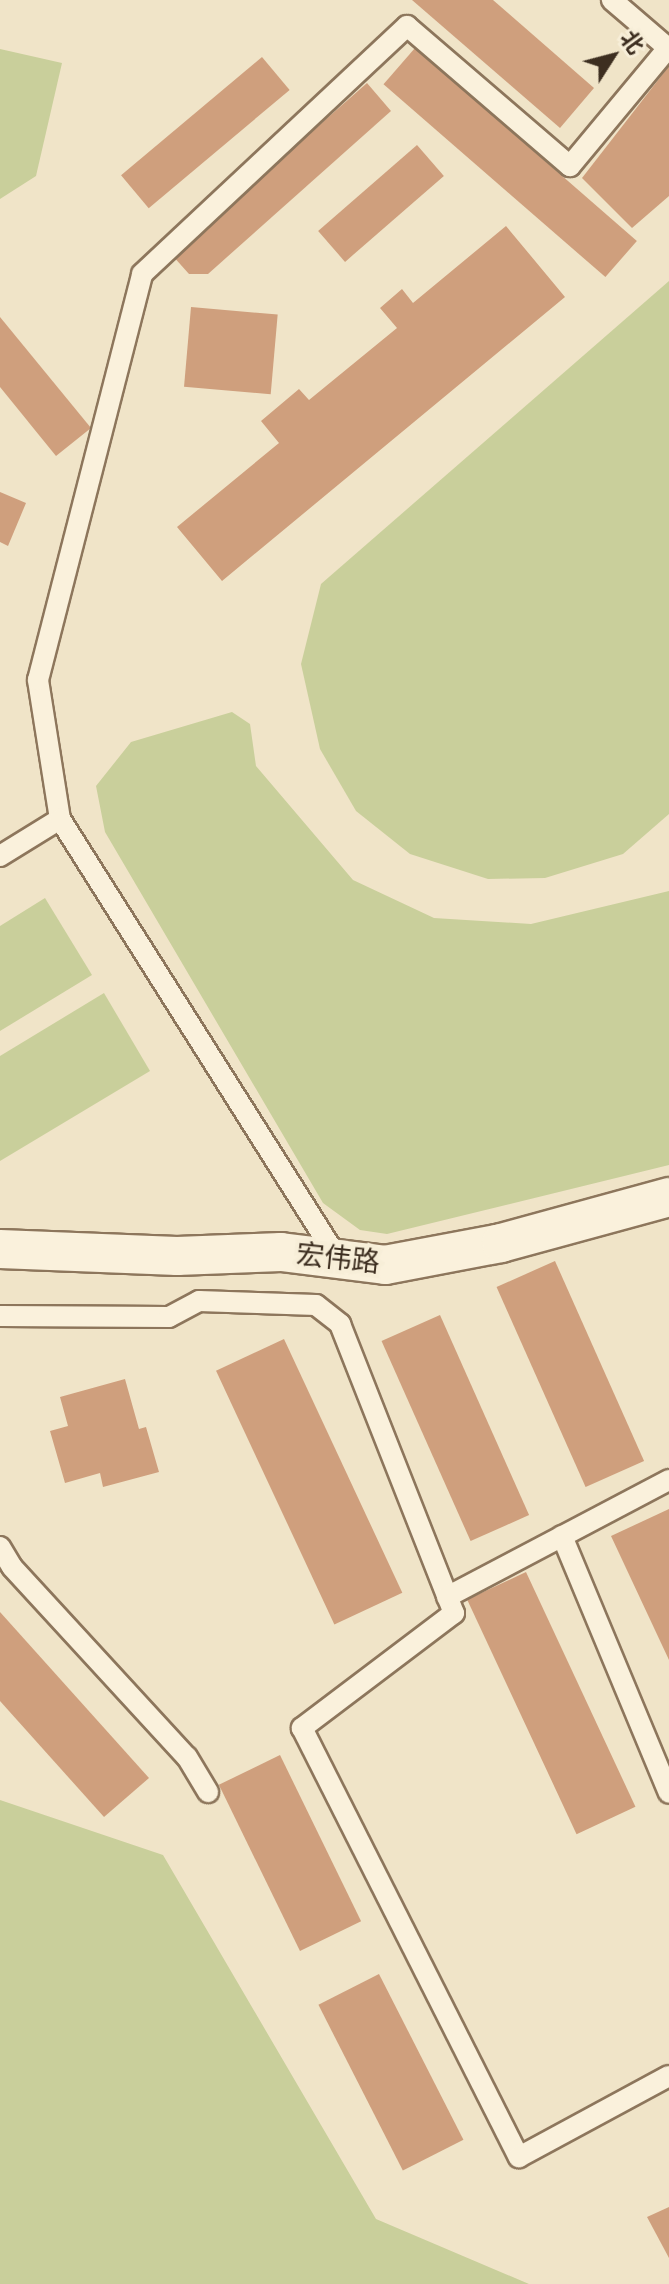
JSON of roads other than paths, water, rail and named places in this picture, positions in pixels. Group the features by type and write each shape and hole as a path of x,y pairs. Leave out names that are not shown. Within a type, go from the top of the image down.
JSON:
{"street":[{"name":"宏伟路","path":"0,1249 177,1256 281,1252 385,1265 501,1243 669,1197"}],"lane":[{"path":"338,1259 60,819 38,680 142,274 407,26 570,166 668,48 612,0"},
{"path":"0,856 60,819"},
{"path":"0,1316 169,1317 199,1301 316,1305 340,1324 454,1613 302,1728 519,2157 669,2076"},
{"path":"447,1597 669,1480"},
{"path":"562,1536 669,1793"},
{"path":"0,1547 12,1567 187,1757 208,1792"}]}
